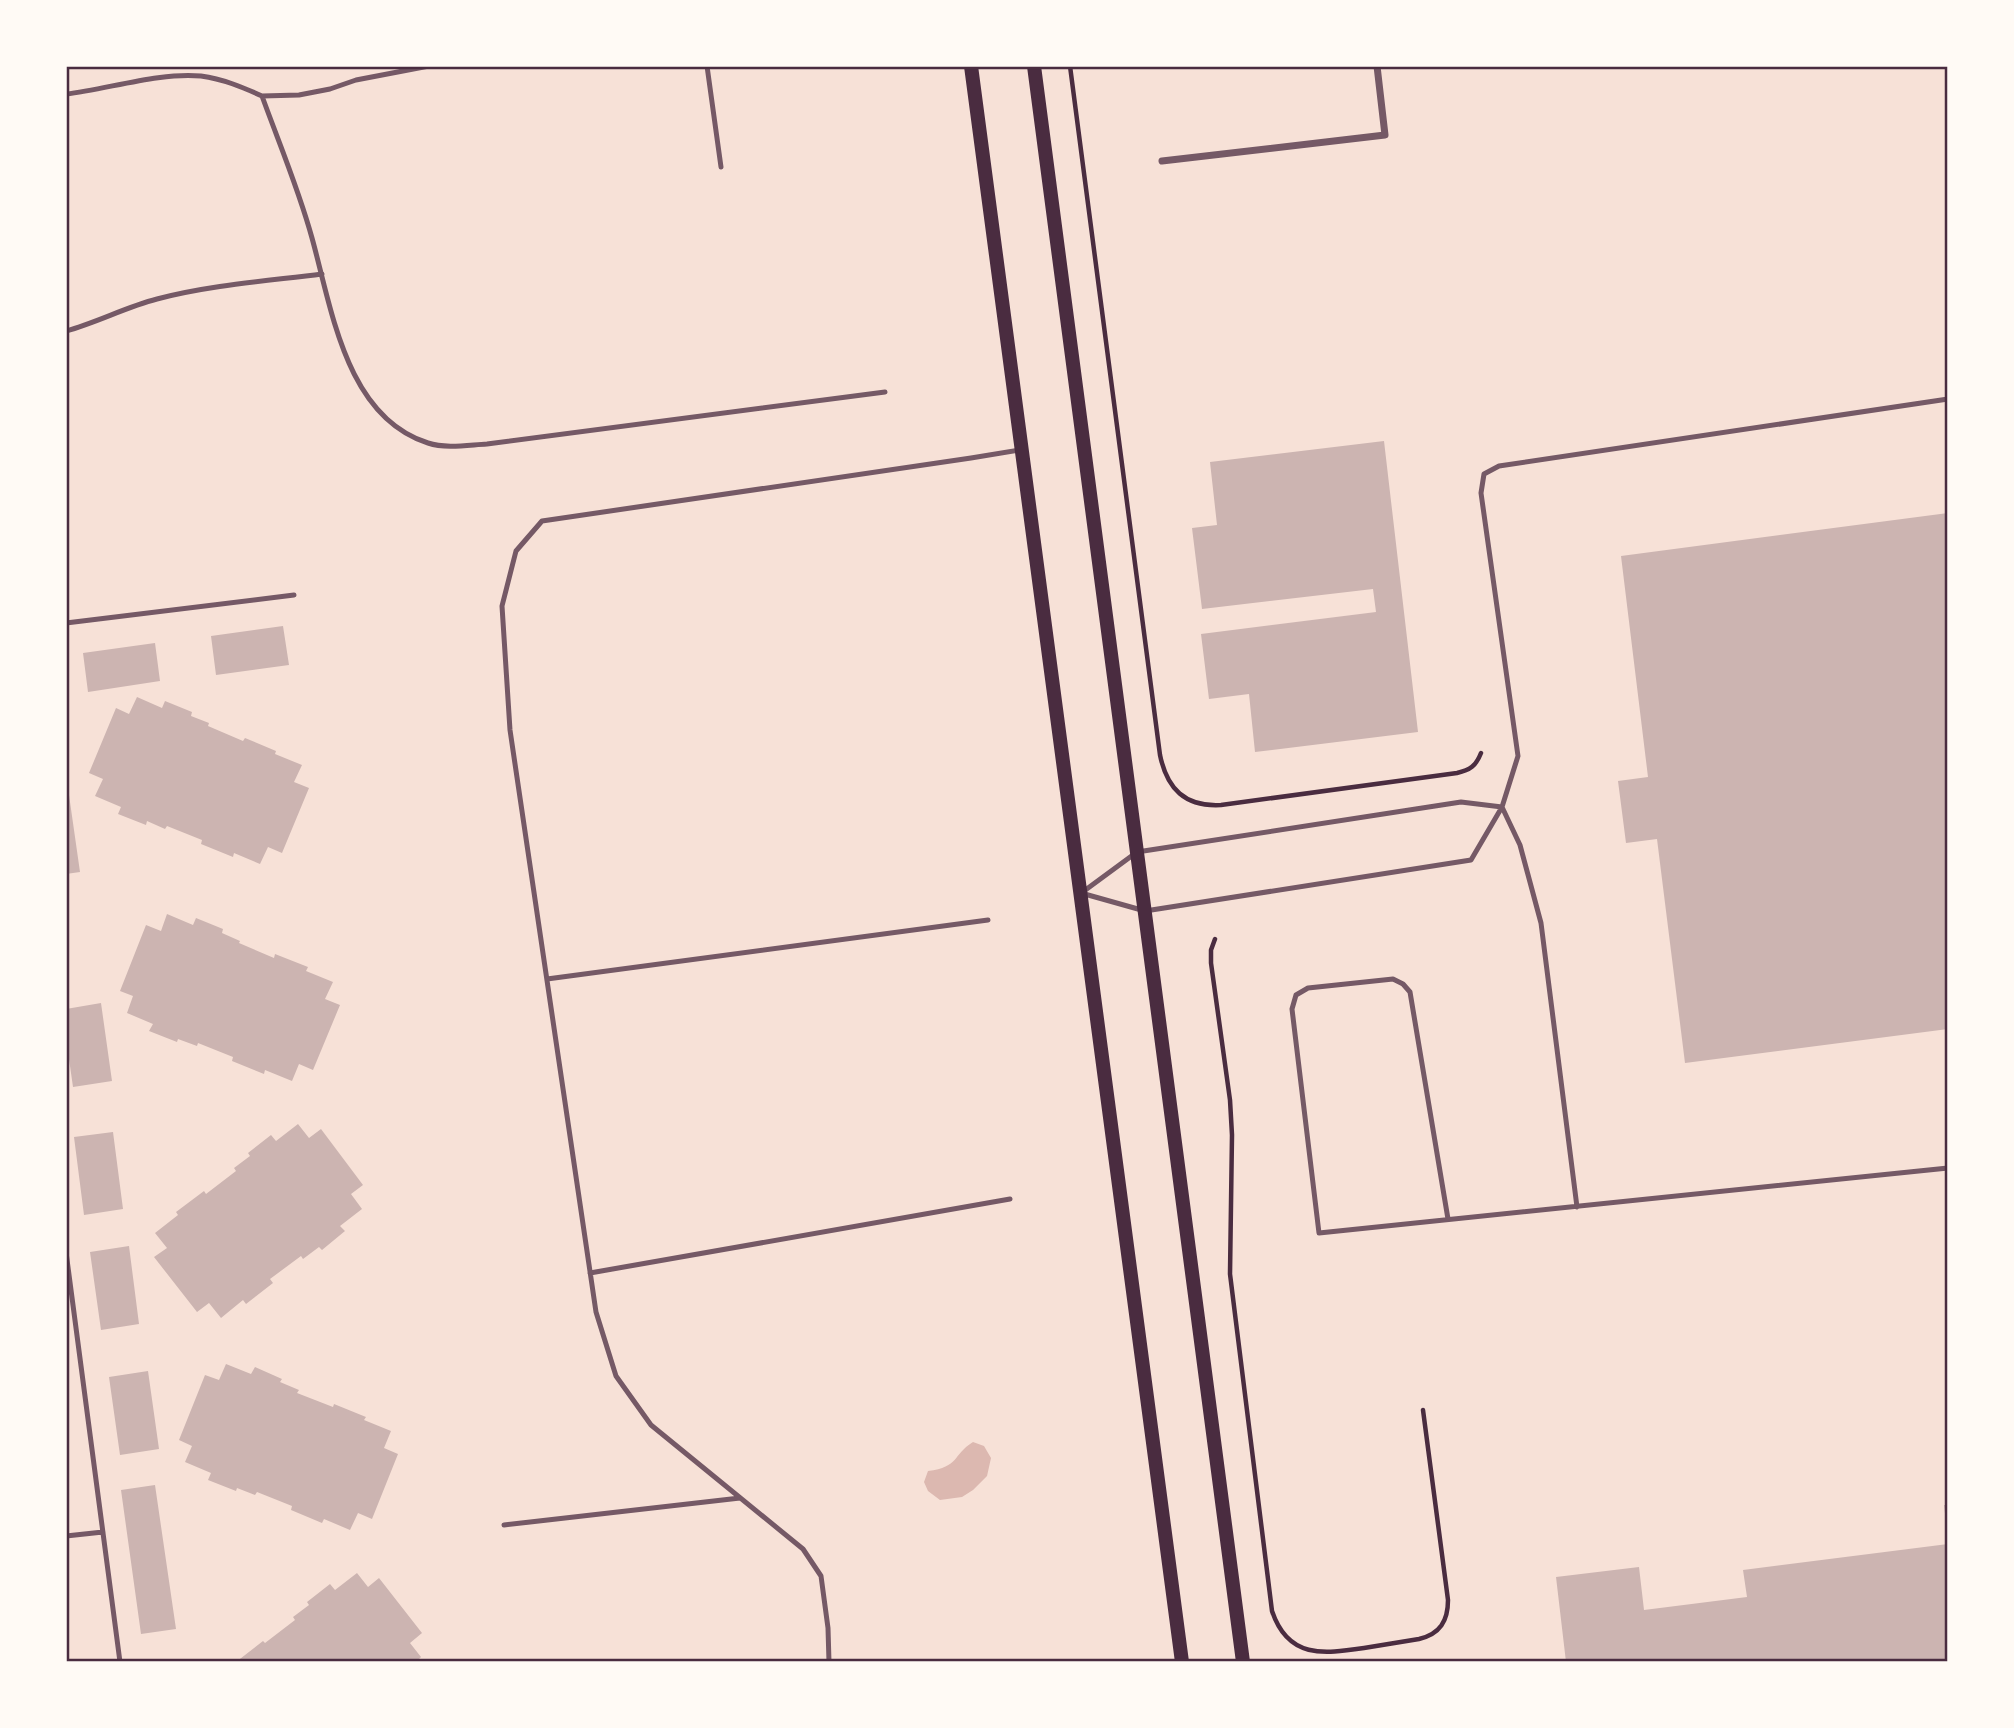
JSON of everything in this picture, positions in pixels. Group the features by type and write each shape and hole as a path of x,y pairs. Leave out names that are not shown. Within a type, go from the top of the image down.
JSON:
{"main road":[{"path":"971,66 1182,1661"},
{"path":"1034,66 1243,1661"}],"street":[{"path":"1163,161 1385,135 1377,66"}],"lane":[{"path":"66,94 164,77 198,76 230,83 262,96 299,95 356,80 429,66"},
{"path":"708,66 721,167"},
{"path":"262,96 308,223 346,358 379,413 403,433 430,444 487,444 885,392"},
{"path":"66,331 130,306 159,298 206,288 322,274"},
{"path":"1081,893 1145,911 1471,860 1502,807 1518,756 1481,493 1484,474 1499,466 1948,399"},
{"path":"829,1661 821,1576 803,1549 651,1425 616,1376 596,1312 510,730 502,606 516,551 542,521 1022,449"},
{"path":"66,623 294,595"},
{"path":"1081,893 1137,852 1461,802 1502,807"},
{"path":"1502,807 1520,845 1541,923 1577,1206"},
{"path":"547,979 988,920"},
{"path":"1448,1219 1410,992 1403,984 1393,979 1308,988 1296,995 1292,1009 1319,1233 1948,1168"},
{"path":"590,1273 1010,1199"},
{"path":"66,1252 120,1661"},
{"path":"504,1525 740,1498"},
{"path":"66,1536 103,1532"}],"path":[{"path":"1070,66 1160,755 1163,771 1170,784 1187,799 1199,804 1221,805 1457,773 1472,767 1478,762 1481,753"},
{"path":"1215,939 1211,950 1211,963 1233,1135 1230,1274 1272,1611 1276,1624 1290,1641 1301,1648 1325,1653 1430,1637 1445,1622 1448,1600 1423,1410"},
{"path":"1285,1646 1290,1641"}],"shaded area":[{"path":"973,1442 984,1446 991,1458 987,1476 962,1497 940,1500 928,1491 924,1482 928,1471 946,1467"}],"building":[{"path":"1384,441 1418,732 1255,752 1249,694 1209,699 1201,634 1376,612 1373,589 1202,609 1192,528 1217,525 1210,462"},
{"path":"1948,513 1948,1029 1685,1063 1657,839 1626,843 1618,781 1648,777 1621,556"},
{"path":"283,626 289,665 216,675 211,636"},
{"path":"155,643 160,681 88,692 83,653"},
{"path":"137,697 162,708 165,701 192,712 191,716 209,723 208,726 243,741 245,738 302,765 294,782 309,788 282,853 268,847 260,864 234,853 233,857 201,844 202,840 167,826 165,829 147,821 146,825 118,814 121,807 95,796 103,779 89,773 116,708 129,714"},
{"path":"66,795 69,795 80,872 66,874"},
{"path":"167,914 193,925 196,918 223,929 222,933 240,941 239,943 274,958 275,954 308,967 306,971 333,982 325,999 340,1005 313,1070 299,1064 292,1081 265,1070 264,1074 232,1061 233,1057 198,1043 197,1046 178,1039 177,1042 149,1031 153,1024 127,1013 133,996 120,991 146,925 161,931"},
{"path":"101,1003 112,1081 73,1087 66,1038 66,1009"},
{"path":"298,1124 309,1138 321,1129 363,1185 351,1194 362,1209 340,1226 345,1231 322,1250 319,1247 303,1259 301,1256 270,1279 273,1283 246,1304 243,1300 221,1318 209,1303 197,1312 154,1257 167,1248 155,1233 178,1215 176,1212 236,1171 234,1168 250,1156 248,1153 271,1135 276,1141"},
{"path":"113,1132 123,1209 84,1215 74,1137"},
{"path":"129,1246 139,1324 101,1330 90,1252"},
{"path":"226,1364 251,1374 255,1367 282,1379 280,1382 299,1390 297,1393 333,1407 334,1404 391,1431 384,1448 398,1454 372,1519 358,1513 350,1530 324,1519 322,1523 291,1510 292,1506 257,1492 255,1495 237,1488 236,1491 208,1480 211,1473 185,1462 192,1446 179,1440 205,1375 219,1380"},
{"path":"148,1371 159,1449 120,1455 109,1377"},
{"path":"155,1485 176,1629 141,1634 121,1490"},
{"path":"1944,1505 1948,1505 1948,1522 1946,1522"},
{"path":"1948,1544 1948,1662 1566,1662 1556,1577 1639,1567 1644,1610 1747,1597 1743,1570"},
{"path":"357,1573 368,1587 379,1578 422,1633 410,1643 421,1657 416,1662 236,1662 295,1620 293,1617 309,1605 307,1602 330,1584 335,1590"}]}
